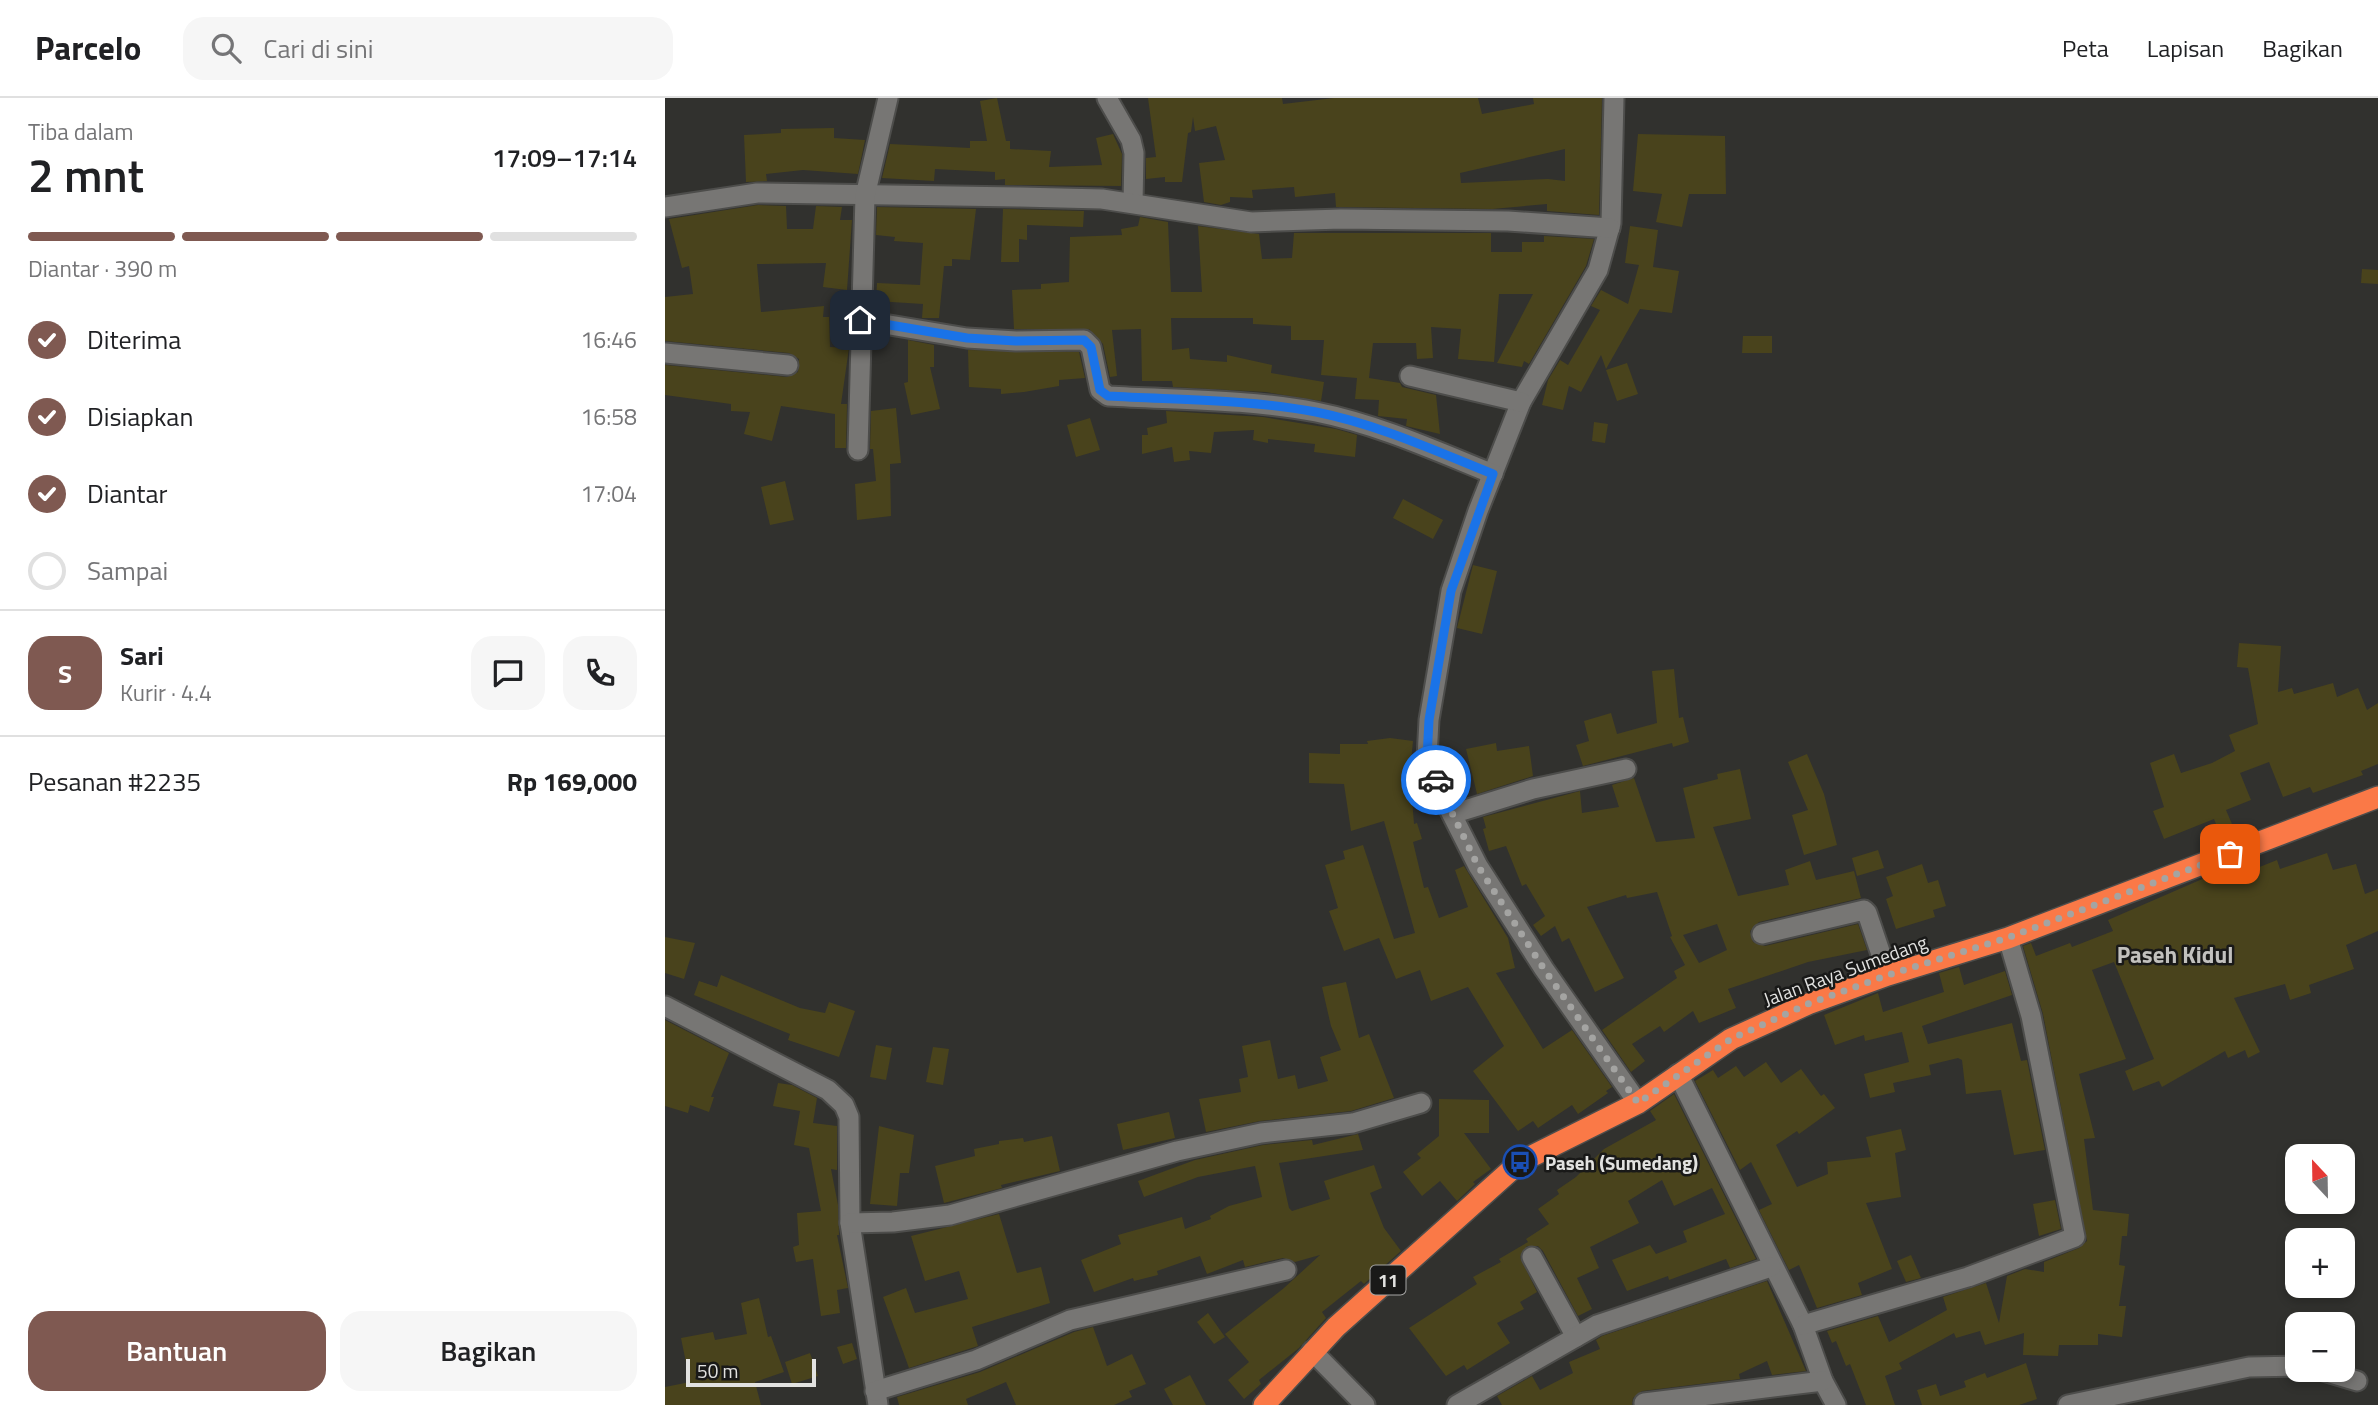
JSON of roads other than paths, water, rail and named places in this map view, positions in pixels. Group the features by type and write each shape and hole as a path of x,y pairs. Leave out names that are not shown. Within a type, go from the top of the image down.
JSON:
{"highway":[{"name":"Jalan Raya Sumedang","path":"1264,1405 1312,1351 1520,1162 1638,1103 1731,1039 1808,1004 1888,975 2007,938 2378,797"}],"street":[{"path":"858,450 865,197 888,98"},
{"path":"1107,98 1131,140 1134,153 1133,204"},
{"path":"1614,98 1610,228 1598,271 1521,402 1451,591 1429,720 1427,758 1478,866 1544,969 1638,1103"},
{"path":"665,206 757,193 1088,199 1251,222 1341,219 1508,221 1610,228"},
{"path":"860,320 967,338 1016,341 1084,340 1091,347 1100,390 1108,396 1270,405 1318,412 1395,435 1493,474"},
{"path":"665,353 788,365"},
{"path":"1410,376 1521,402"},
{"path":"1452,814 1533,789 1626,769"},
{"path":"1762,934 1864,910 1888,975"},
{"path":"1803,1325 1968,1277 2075,1237 2031,1016 2007,938"},
{"path":"665,1006 828,1090 844,1105 849,1117 850,1223 877,1398 1070,1320 1286,1270"},
{"path":"1678,1074 1729,1174 1771,1267 1803,1325 1823,1381 1836,1405"},
{"path":"850,1223 893,1222 950,1215 1177,1151 1261,1133 1353,1123 1421,1103"},
{"path":"1532,1257 1576,1337"},
{"path":"1457,1405 1576,1337 1643,1308 1771,1267"},
{"path":"1312,1351 1365,1405"},
{"path":"2068,1405 2249,1367 2285,1366"},
{"path":"1644,1403 1823,1381"}],"place":[{"name":"Paseh (Sumedang)","path":"1520,1162"}],"district":[{"name":"Paseh Kidul","path":"2175,954"}]}
